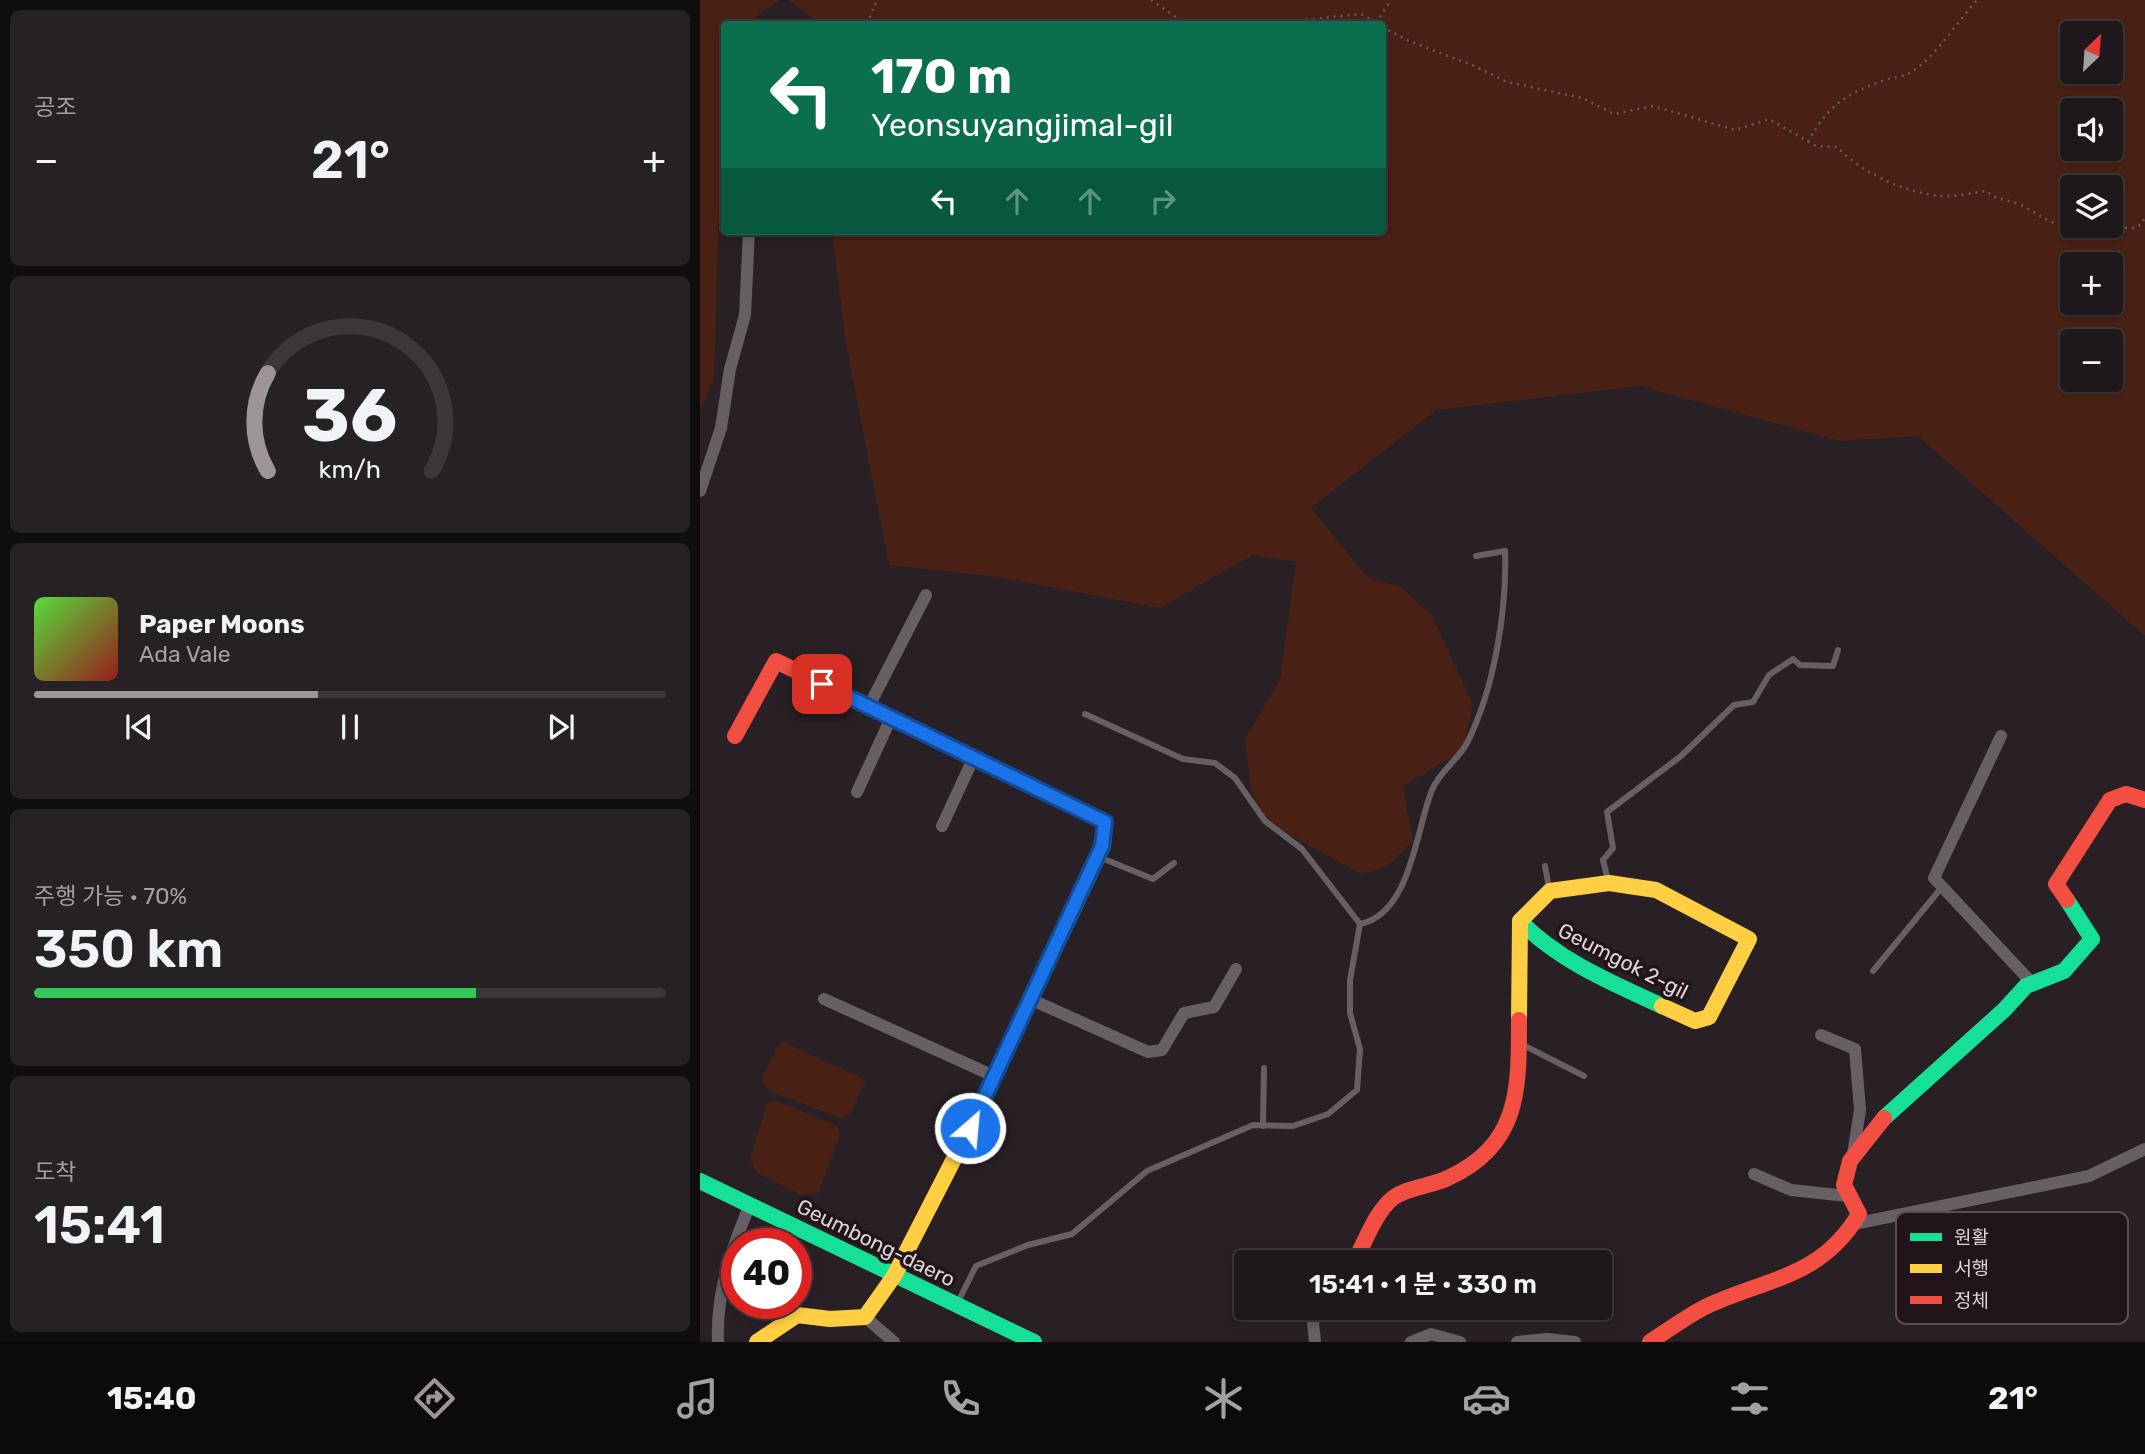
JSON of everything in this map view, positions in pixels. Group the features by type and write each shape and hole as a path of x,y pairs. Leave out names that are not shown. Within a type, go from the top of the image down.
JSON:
{"street":[{"path":"700,491 721,428 730,369 745,315 749,235"},
{"path":"869,706 926,595"},
{"path":"735,736 776,661 1105,822 1098,856 996,1077 894,1276 865,1317"},
{"path":"856,792 891,718"},
{"path":"2001,736 1934,878 2031,982"},
{"path":"942,827 974,757"},
{"path":"1650,1342 1706,1307 1768,1286 1830,1255 1859,1214 1847,1196 1844,1180 1852,1161 1870,1135 1931,1069 2002,1012 2031,982 2049,979 2067,971 2092,939 2056,884 2110,800 2126,794 2145,800"},
{"name":"Geumgok 2-gil","path":"1609,883 1656,890 1749,939 1709,1017 1695,1021 1611,981 1533,938 1520,921 1550,891 1609,883"},
{"path":"1361,1250 1394,1197 1451,1178 1493,1148 1507,1130 1515,1105 1520,1044 1520,921"},
{"path":"1030,999 1148,1052 1162,1050 1184,1013 1214,1007 1236,969"},
{"path":"824,999 996,1077"},
{"path":"1821,1035 1856,1049 1860,1110 1852,1161"},
{"path":"1913,1212 2089,1176 2145,1149"},
{"path":"1754,1174 1791,1191 1847,1196"},
{"name":"Geumbong-daero","path":"700,1181 1034,1342"},
{"path":"718,1342 716,1306 737,1234 750,1204"},
{"path":"1854,1224 1896,1215"},
{"path":"757,1342 797,1315 830,1319 865,1317 894,1342"},
{"path":"1314,1320 1315,1342"},
{"path":"1411,1342 1431,1334 1460,1342"},
{"path":"1517,1342 1547,1339 1575,1342"}],"lane":[{"path":"1360,925 1369,923 1398,897 1419,839 1433,786 1461,755 1478,722 1502,624 1505,551 1476,556"},
{"path":"1609,883 1603,860 1613,848 1606,812 1681,756 1734,705 1753,702 1769,675 1793,659 1800,665 1833,666 1838,650"},
{"path":"956,1305 976,1266 1028,1245 1072,1234 1147,1171 1253,1125 1293,1126 1328,1114 1357,1090 1360,1049 1350,1013 1350,980 1360,925 1302,849 1265,821 1235,778 1215,762 1183,759 1086,714"},
{"path":"1098,856 1153,879 1174,863"},
{"path":"1545,866 1550,891"},
{"path":"1873,971 1942,887"},
{"path":"1520,1044 1584,1076"},
{"path":"1263,1126 1264,1068"}],"path":[{"path":"868,21 877,0"},
{"path":"1151,0 1182,21"},
{"path":"1381,21 1391,0"},
{"path":"1808,142 1822,115 1841,100 1885,80 1910,74 1924,62 1977,0"},
{"path":"1293,21 1361,14 1372,21"},
{"path":"1386,29 1507,82 1582,97 1614,114 1653,106 1735,130 1769,119 1808,142 1837,147 1853,164 1898,185 1941,196 1986,191 1994,199 2016,203 2054,225 2060,225"},
{"path":"2123,228 2133,228 2143,224 2145,216"}],"shaded area":[{"path":"700,0 780,0 750,21 721,21 721,130 714,378 700,412"},
{"path":"789,0 2145,0 2145,636 1918,436 1840,441 1640,386 1436,410 1311,508 1367,577 1401,587 1432,616 1473,704 1463,750 1403,786 1413,841 1388,866 1361,874 1268,823 1251,791 1245,739 1280,679 1296,562 1252,555 1160,608 998,577 889,565 845,339 832,235 1386,235 1386,21 815,21"},
{"path":"781,1041 866,1080 849,1116 841,1118 769,1091 761,1079"},
{"path":"774,1100 837,1126 840,1135 818,1193 803,1196 757,1173 750,1159 767,1103"}],"traffic: fast":[{"path":"976,1116 1103,846 1105,822 979,760"},
{"path":"1884,1118 2004,1010 2026,986 2064,971 2092,939 2067,900"},
{"path":"1520,921 1569,959 1605,980 1662,1006"},
{"path":"700,1181 1034,1342"}],"traffic: slow":[{"path":"1519,1020 1520,921 1550,891 1609,883 1656,890 1749,939 1709,1017 1695,1021 1662,1006"},
{"path":"757,1342 797,1315 830,1319 865,1317 894,1276 976,1116"}],"traffic: jam":[{"path":"735,736 776,661 979,760"},
{"path":"2067,900 2056,884 2110,800 2126,794 2145,800"},
{"path":"1360,1250 1376,1219 1393,1198 1405,1191 1448,1178 1472,1165 1502,1132 1516,1092 1519,1020"},
{"path":"1650,1342 1705,1307 1791,1274 1828,1251 1859,1214 1844,1185 1850,1161 1884,1118"}],"route":[{"path":"822,684 1105,822 1106,831 1102,846 970,1128"}]}
